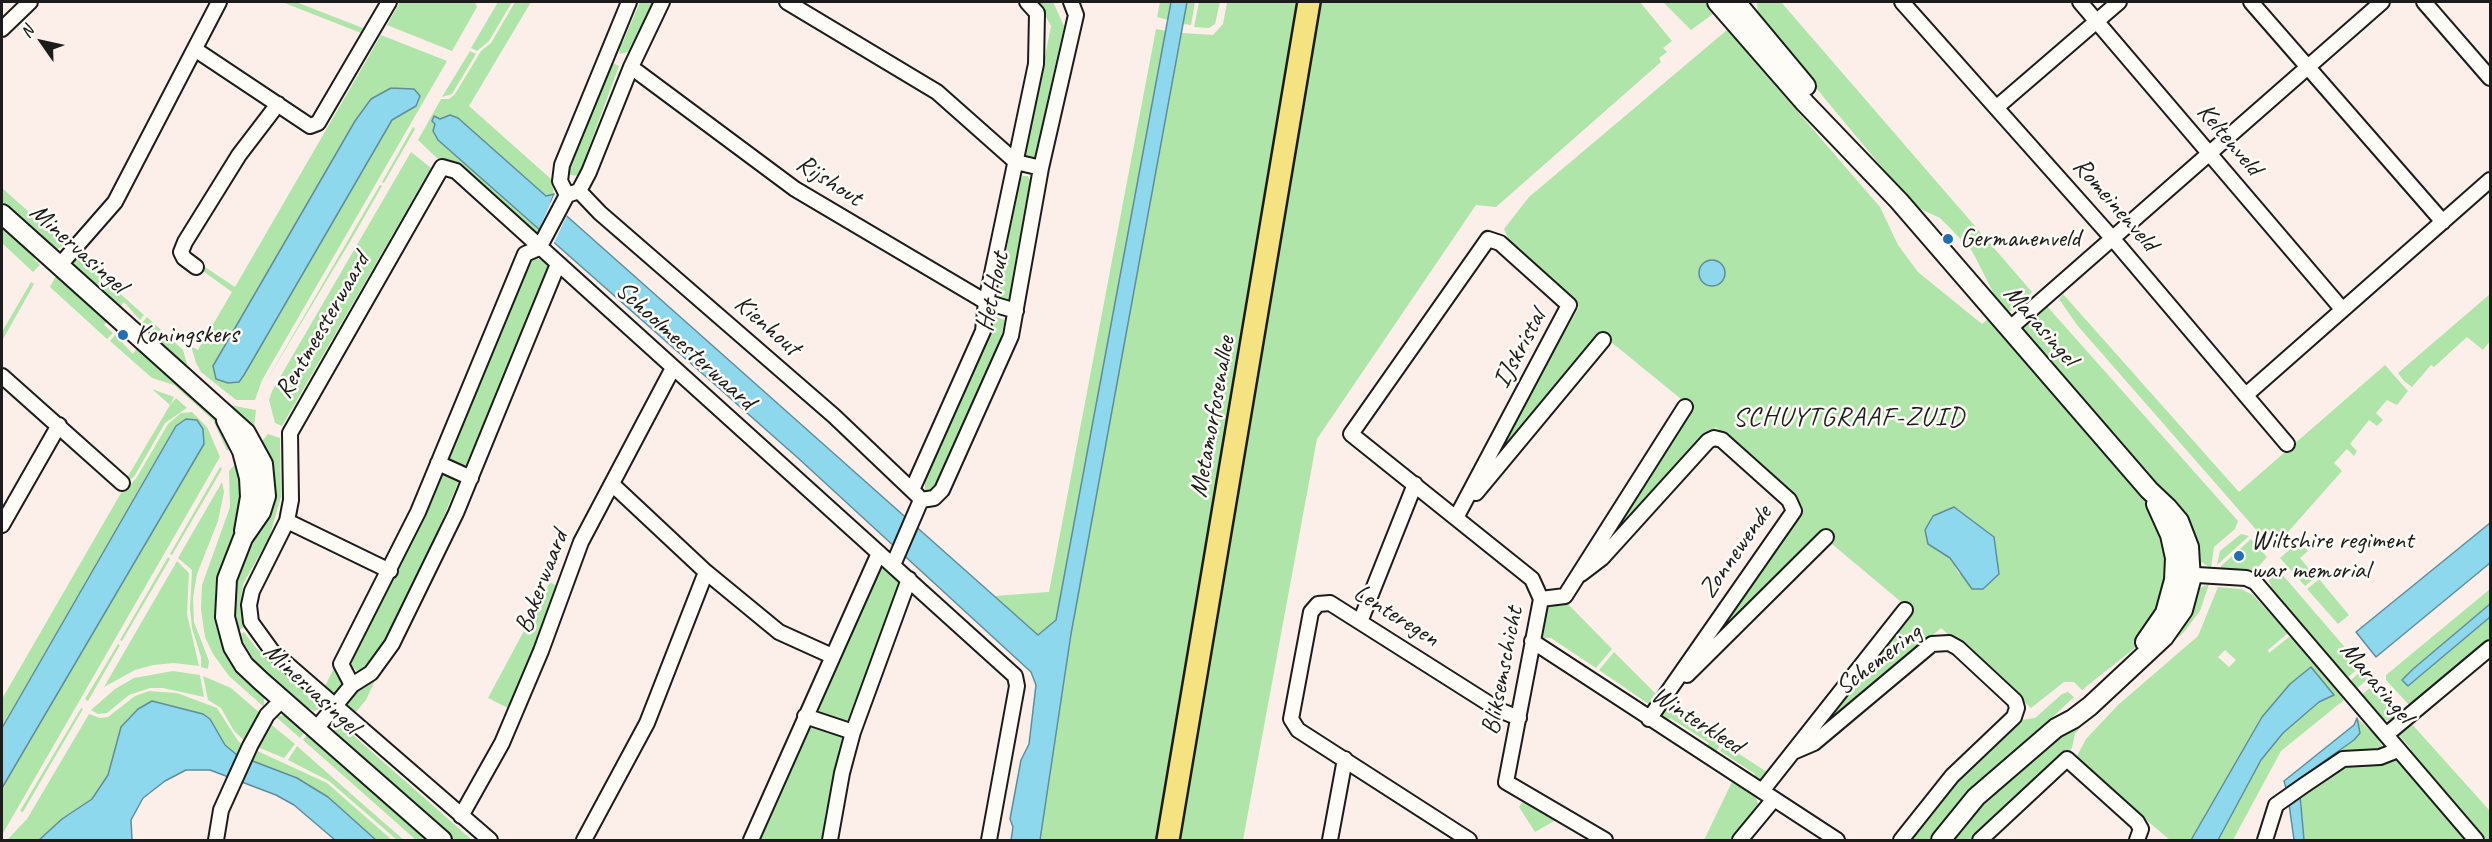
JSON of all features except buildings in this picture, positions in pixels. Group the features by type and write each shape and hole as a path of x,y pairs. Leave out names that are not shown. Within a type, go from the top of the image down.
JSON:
{"main road":[{"name":"Metamorfosenallee","path":"1168,840 1310,2"}],"street":[{"path":"2,29 30,2"},
{"path":"59,266 115,202 219,2"},
{"path":"196,50 310,126 318,123 389,2"},
{"path":"570,196 560,181 562,165 629,2"},
{"path":"352,685 341,664 390,571 438,463 525,254 541,245 570,196 662,2"},
{"path":"787,2 937,92 1016,162 1041,168"},
{"name":"Het Hout","path":"895,560 913,518 917,495 983,332 986,302 1036,64 1039,33 1037,13 1028,2"},
{"name":"Het Hout","path":"917,495 934,498 942,490 1011,336 1041,168 1076,15 1071,2"},
{"name":"Marasingel","path":"1718,2 1805,103 1869,169 2149,490 2179,521 2189,546 2183,574 2182,610 2164,637 2090,706 2073,720 2056,728 1976,797 1941,840"},
{"name":"Marasingel","path":"1736,2 1814,95 1869,169"},
{"name":"Romeinenveld","path":"1902,2 2113,239 2247,394 2287,444"},
{"name":"Keltenveld","path":"2080,2 2342,309"},
{"path":"1997,107 2119,2"},
{"path":"2252,2 2444,222"},
{"path":"2009,329 2113,239 2208,152 2382,2"},
{"path":"2424,2 2490,78"},
{"name":"Rijshout","path":"631,67 795,189 986,302 1016,311"},
{"path":"196,267 184,258 181,252 185,242 239,155 278,104"},
{"name":"Schoolmeesterwaard","path":"442,167 456,171 541,245 558,264 879,553 895,560 909,579 1015,676 1017,686 989,840"},
{"name":"Rentmeesterwaard","path":"442,167 290,433 291,500 287,521 252,591 249,605 251,622 272,651 490,840"},
{"path":"2247,394 2490,180"},
{"name":"Kienhout","path":"570,196 600,213 834,416 917,495"},
{"name":"Minervasingel","path":"2,214 226,418 242,451 249,478 250,497 243,538 227,579 224,598 227,633 244,665 442,840"},
{"name":"IJskristal","path":"1351,434 1488,239 1500,243 1569,306 1457,516"},
{"path":"316,729 352,685 371,673 392,644 471,478 558,264"},
{"name":"IJskristal","path":"1457,516 1603,340"},
{"name":"Bakerwaard","path":"461,816 502,743 541,651 581,542 673,368"},
{"path":"2,376 122,483"},
{"name":"Zonnewende","path":"1541,599 1565,596 1685,407"},
{"path":"2,525 59,425"},
{"name":"Bliksemschicht","path":"1351,434 1457,516 1532,579 1541,599 1506,782 1605,840"},
{"name":"Zonnewende","path":"1581,574 1602,558 1708,441 1714,438 1722,440 1789,500 1794,511 1650,719"},
{"path":"438,463 471,478"},
{"path":"1360,622 1415,483"},
{"path":"612,484 706,572 779,632 832,656"},
{"path":"287,521 390,571"},
{"name":"Zonnewende","path":"1669,691 1826,537"},
{"path":"751,840 879,553"},
{"path":"584,840 646,726 706,572"},
{"name":"Marasingel","path":"2183,574 2246,578 2255,582 2476,840"},
{"path":"830,840 838,791 853,732 909,579"},
{"name":"Lenteregen","path":"1469,840 1298,730 1291,719 1311,612 1318,604 1330,603 1499,710 1519,718"},
{"name":"Schemering","path":"1762,791 1905,610"},
{"name":"Winterkleed","path":"1532,641 1837,840"},
{"name":"Schemering","path":"1793,752 1815,743 1932,644 1949,643 1958,648 2015,700 2017,708 2014,717 1952,776 1901,840"},
{"path":"2386,735 2490,648"},
{"path":"216,840 221,810 247,753 267,715 282,700"},
{"path":"805,716 853,732"},
{"path":"2265,840 2276,805 2303,786 2343,759 2380,757 2398,750"},
{"path":"1330,840 1345,759"},
{"path":"1980,840 2067,759 2137,822 2141,829 2137,840"},
{"path":"1740,840 1774,799"}],"green space":[{"path":"282,2 296,2 363,28 361,33"},
{"path":"400,2 475,2 477,7 452,51 387,25"},
{"path":"498,2 512,2 489,41 477,51 471,48"},
{"path":"515,2 531,2 469,106 551,179 554,194 546,197 445,116 436,124 438,140 539,229 536,236 443,164 418,140 441,99 449,99 455,94 481,51 491,43"},
{"path":"640,2 653,2 628,52 620,54 619,45 623,42"},
{"path":"1053,2 1064,26 1035,158 1025,157 1051,26 1038,3"},
{"path":"1160,2 1171,2 1168,20 1157,17"},
{"path":"1187,2 1195,2 1191,25 1183,24"},
{"path":"1199,2 1220,2 1215,24 1209,28 1194,27"},
{"path":"1227,2 1301,2 1159,840 1040,840 1071,634 1182,33 1213,35 1223,24"},
{"path":"1317,2 1640,2 1672,41 1663,48 1667,52 1659,58 1661,62 1496,207 1476,205 1317,439 1243,840 1175,840"},
{"path":"1663,2 1709,2 1717,11 1691,30"},
{"path":"1757,2 1781,2 2032,292 2017,309 2007,312 1995,296 1972,251 1940,218 1914,206 1758,18"},
{"path":"1156,29 1167,31 1056,620 1038,635 994,596 1049,592"},
{"path":"1727,30 1880,207 1898,245 1918,272 1982,324 1989,318 2145,497 2164,531 2170,556 2166,596 2153,623 2136,647 2082,690 2074,682 2064,682 2031,708 1941,628 1818,735 1814,733 1913,612 1832,544 1833,540 1825,531 1700,654 1801,510 1799,503 1716,427 1605,549 1599,552 1692,408 1600,333 1497,462 1493,460 1579,307 1506,242 1508,238 1504,229 1529,197","holes":["1954,507 1994,537 1959,574 1950,558 1939,552"]},
{"path":"381,35 447,61 262,380 255,400 236,400 201,372 191,346 198,350 232,292 200,269 202,265 235,287","holes":["416,106 392,120 244,375 213,366 355,121"]},
{"path":"470,51 476,54 452,94 442,97"},
{"path":"611,62 619,66 585,158 585,166 581,176 570,175 567,169"},
{"path":"413,127 415,129 384,183 382,182"},
{"path":"411,152 431,168 282,426 275,423 269,400 272,391"},
{"path":"1023,176 1028,176 1031,182 1009,298 1004,303 998,296 1019,181"},
{"path":"380,185 382,186 351,240 264,385"},
{"path":"2,188 66,245 57,249 49,243 47,246 2,205"},
{"path":"2,224 36,256 34,259 40,265 33,272 2,243"},
{"path":"78,256 144,315 140,320 124,302 117,310 74,270 74,263"},
{"path":"534,257 547,263 548,271 544,283 430,548 375,660 361,674 350,665 431,504 528,260"},
{"path":"57,274 108,320 104,325 113,333 107,339 50,287"},
{"path":"31,282 34,284 2,341 2,332"},
{"path":"2063,294 2239,492 2385,365 2408,391 2397,405 2387,400 2376,413 2383,420 2377,426 2369,420 2350,444 2357,451 2354,456 2347,449 2334,463 2342,471 2273,549 2077,325 2059,299"},
{"path":"2490,294 2490,341 2483,350 2467,337 2434,367 2431,365 2412,387 2404,381 2398,373"},
{"path":"2045,304 2238,521 2235,529 2214,547 2211,568 2201,562 2024,334 2024,326"},
{"path":"993,316 1005,320 999,344 937,486 925,495 925,474 991,333"},
{"path":"147,317 183,350 189,371 148,337 152,332 142,323"},
{"path":"115,335 133,354 138,347 213,415 233,446 227,451 213,420 174,385 152,378 110,341"},
{"path":"152,389 174,397 170,405"},
{"path":"176,398 187,408 165,423 134,477 124,483"},
{"path":"224,404 256,410 254,428 250,431"},
{"path":"192,412 207,427 220,457 2,835 2,788 204,444 203,429 197,420 176,426 2,728 2,699 125,486 131,484 137,477 168,424 181,413"},
{"path":"268,434 280,438 281,497 269,538 243,584 240,607 243,628 237,631 233,617 233,593 259,445"},
{"path":"238,461 243,485 237,526 216,579 217,629 226,652 264,697 264,707 229,676 213,654 205,637 201,609 202,585 230,507 229,471"},
{"path":"220,467 222,469 172,555 170,554"},
{"path":"222,482 224,492 218,521 197,574 193,598 194,622 209,661 208,669 201,667 201,657 192,628 190,608 192,570 178,558"},
{"path":"2241,534 2249,536 2217,565 2220,551"},
{"path":"2251,539 2267,557 2259,566 2249,572 2221,570 2221,566"},
{"path":"2295,545 2303,546 2308,551 2300,558 2316,577 2305,586 2280,558"},
{"path":"168,557 170,559 122,641 120,640"},
{"path":"177,561 189,573 187,614 199,666 174,663 153,665 135,670 104,687"},
{"path":"2275,566 2361,666 2346,679 2274,593 2269,581 2269,573"},
{"path":"890,568 902,583 846,724 817,713 879,569"},
{"path":"2319,579 2349,615 2338,624 2307,589"},
{"path":"550,582 559,587 514,711 488,698"},
{"path":"2209,584 2200,611 2184,632 2113,694 2102,709 2098,709 2196,590"},
{"path":"2218,587 2241,589 2253,595 2288,633 2268,650 2269,653 2289,637 2292,638 2344,700 2281,751 2233,840 2218,840 2261,760 2283,733 2320,702 2333,695 2262,717 2191,840 2170,840 2075,760 2086,739 2118,705 2198,636","holes":["2225,650 2236,660 2229,667 2218,657"]},
{"path":"2490,589 2490,604 2403,680 2409,686 2490,617 2490,639 2410,706 2386,680 2386,675"},
{"path":"1565,601 1612,649 1596,668 1551,638 1542,638 1544,610 1550,604"},
{"path":"244,632 257,649 321,704 320,709 314,711 304,706 302,709 262,673 239,635"},
{"path":"118,644 120,645 88,701 85,699"},
{"path":"1614,652 1655,693 1653,703 1650,705 1599,670"},
{"path":"385,659 366,700 354,714 347,707 348,701"},
{"path":"335,666 341,682 339,689 331,695 324,688"},
{"path":"2364,668 2369,674 2368,679 2355,690 2349,682"},
{"path":"173,671 200,675 204,697 163,688 150,688 129,695 107,713 98,714 91,710 115,689 134,678"},
{"path":"203,676 231,688 261,714 247,743 234,731 221,708 208,700"},
{"path":"2375,684 2402,712 2391,721 2379,719 2360,696"},
{"path":"149,691 177,693 217,708 238,741 245,747 239,756 237,755 225,745 210,719 121,727 108,776 92,799 62,819 39,840 7,840 27,819 89,714 100,718 108,717 135,696"},
{"path":"2068,692 2074,697 1965,800 1932,840 1912,840 1958,782 2021,723 2021,720 2035,718 2062,694"},
{"path":"1665,705 1722,742 1714,755 1706,748 1709,743 1670,718 1667,723 1662,715"},
{"path":"81,708 83,709 23,812 20,811"},
{"path":"284,715 306,731 300,738 276,717"},
{"path":"2357,718 2376,736 2385,752 2397,760 2465,840 2304,840 2301,798 2298,789 2301,780 2354,740 2360,732"},
{"path":"2087,719 2075,734 2072,748 1973,840 1949,840 1974,809 2060,733"},
{"path":"268,722 295,744 284,758 255,746"},
{"path":"336,722 344,722 347,730 472,840 451,840 338,740 340,737 334,732 333,726"},
{"path":"2410,722 2490,811 2490,840 2480,840 2408,752 2411,749 2398,734"},
{"path":"811,724 842,733 821,840 758,840"},
{"path":"308,733 431,840 416,840 303,740"},
{"path":"1724,744 1770,774 1762,781 1752,778 1755,774 1720,751"},
{"path":"297,746 404,840 397,840 329,781 288,760"},
{"path":"253,749 327,783 392,840 376,840 328,797 248,760"},
{"path":"1732,782 1756,798 1759,806 1730,840 1704,840"},
{"path":"1524,800 1556,820 1535,832 1519,807"}],"water":[{"path":"1171,2 1187,2 1071,634 1040,840 1011,840 1013,827 1010,819 1021,760 1029,744 1036,685 1031,672 798,458 438,140 433,131 435,124 432,121 434,116 440,119 450,115 458,118 546,196 554,194 551,202 1038,635 1056,620"},
{"path":"391,88 414,89 420,96 416,106 392,120 239,382 228,383 216,379 213,366 355,121 371,99"},
{"path":"1712,260 1721,264 1725,273 1721,282 1712,286 1703,282 1699,273 1703,264"},
{"path":"186,419 197,420 203,429 204,444 2,788 2,728 176,426"},
{"path":"1954,507 1994,537 1999,574 1983,589 1972,589 1950,558 1928,544 1925,530 1933,516"},
{"path":"2490,523 2490,563 2376,657 2356,632"},
{"path":"2490,604 2490,617 2408,686 2402,680 2413,669"},
{"path":"2311,667 2334,695 2319,702 2283,733 2261,760 2218,840 2191,840 2262,717 2290,684"},
{"path":"152,701 203,714 210,719 225,745 237,755 297,778 328,797 376,840 335,840 294,805 276,795 210,770 186,770 165,781 143,798 131,820 132,840 39,840 62,819 92,799 108,775 121,727 138,709"},
{"path":"2357,718 2360,733 2354,740 2286,788 2284,781 2354,725"},
{"path":"2300,795 2304,840 2294,840 2289,804"}],"pier":[{"path":"554,195 555,201 568,213 553,245 538,232"}],"place":[{"name":"Germanenveld","path":"1948,239"},
{"name":"Koningskers","path":"123,335"},
{"name":"Wiltshire regiment war memorial","path":"2239,556"}],"district":[{"name":"SCHUYTGRAAF-ZUID","path":"1849,418"}]}
